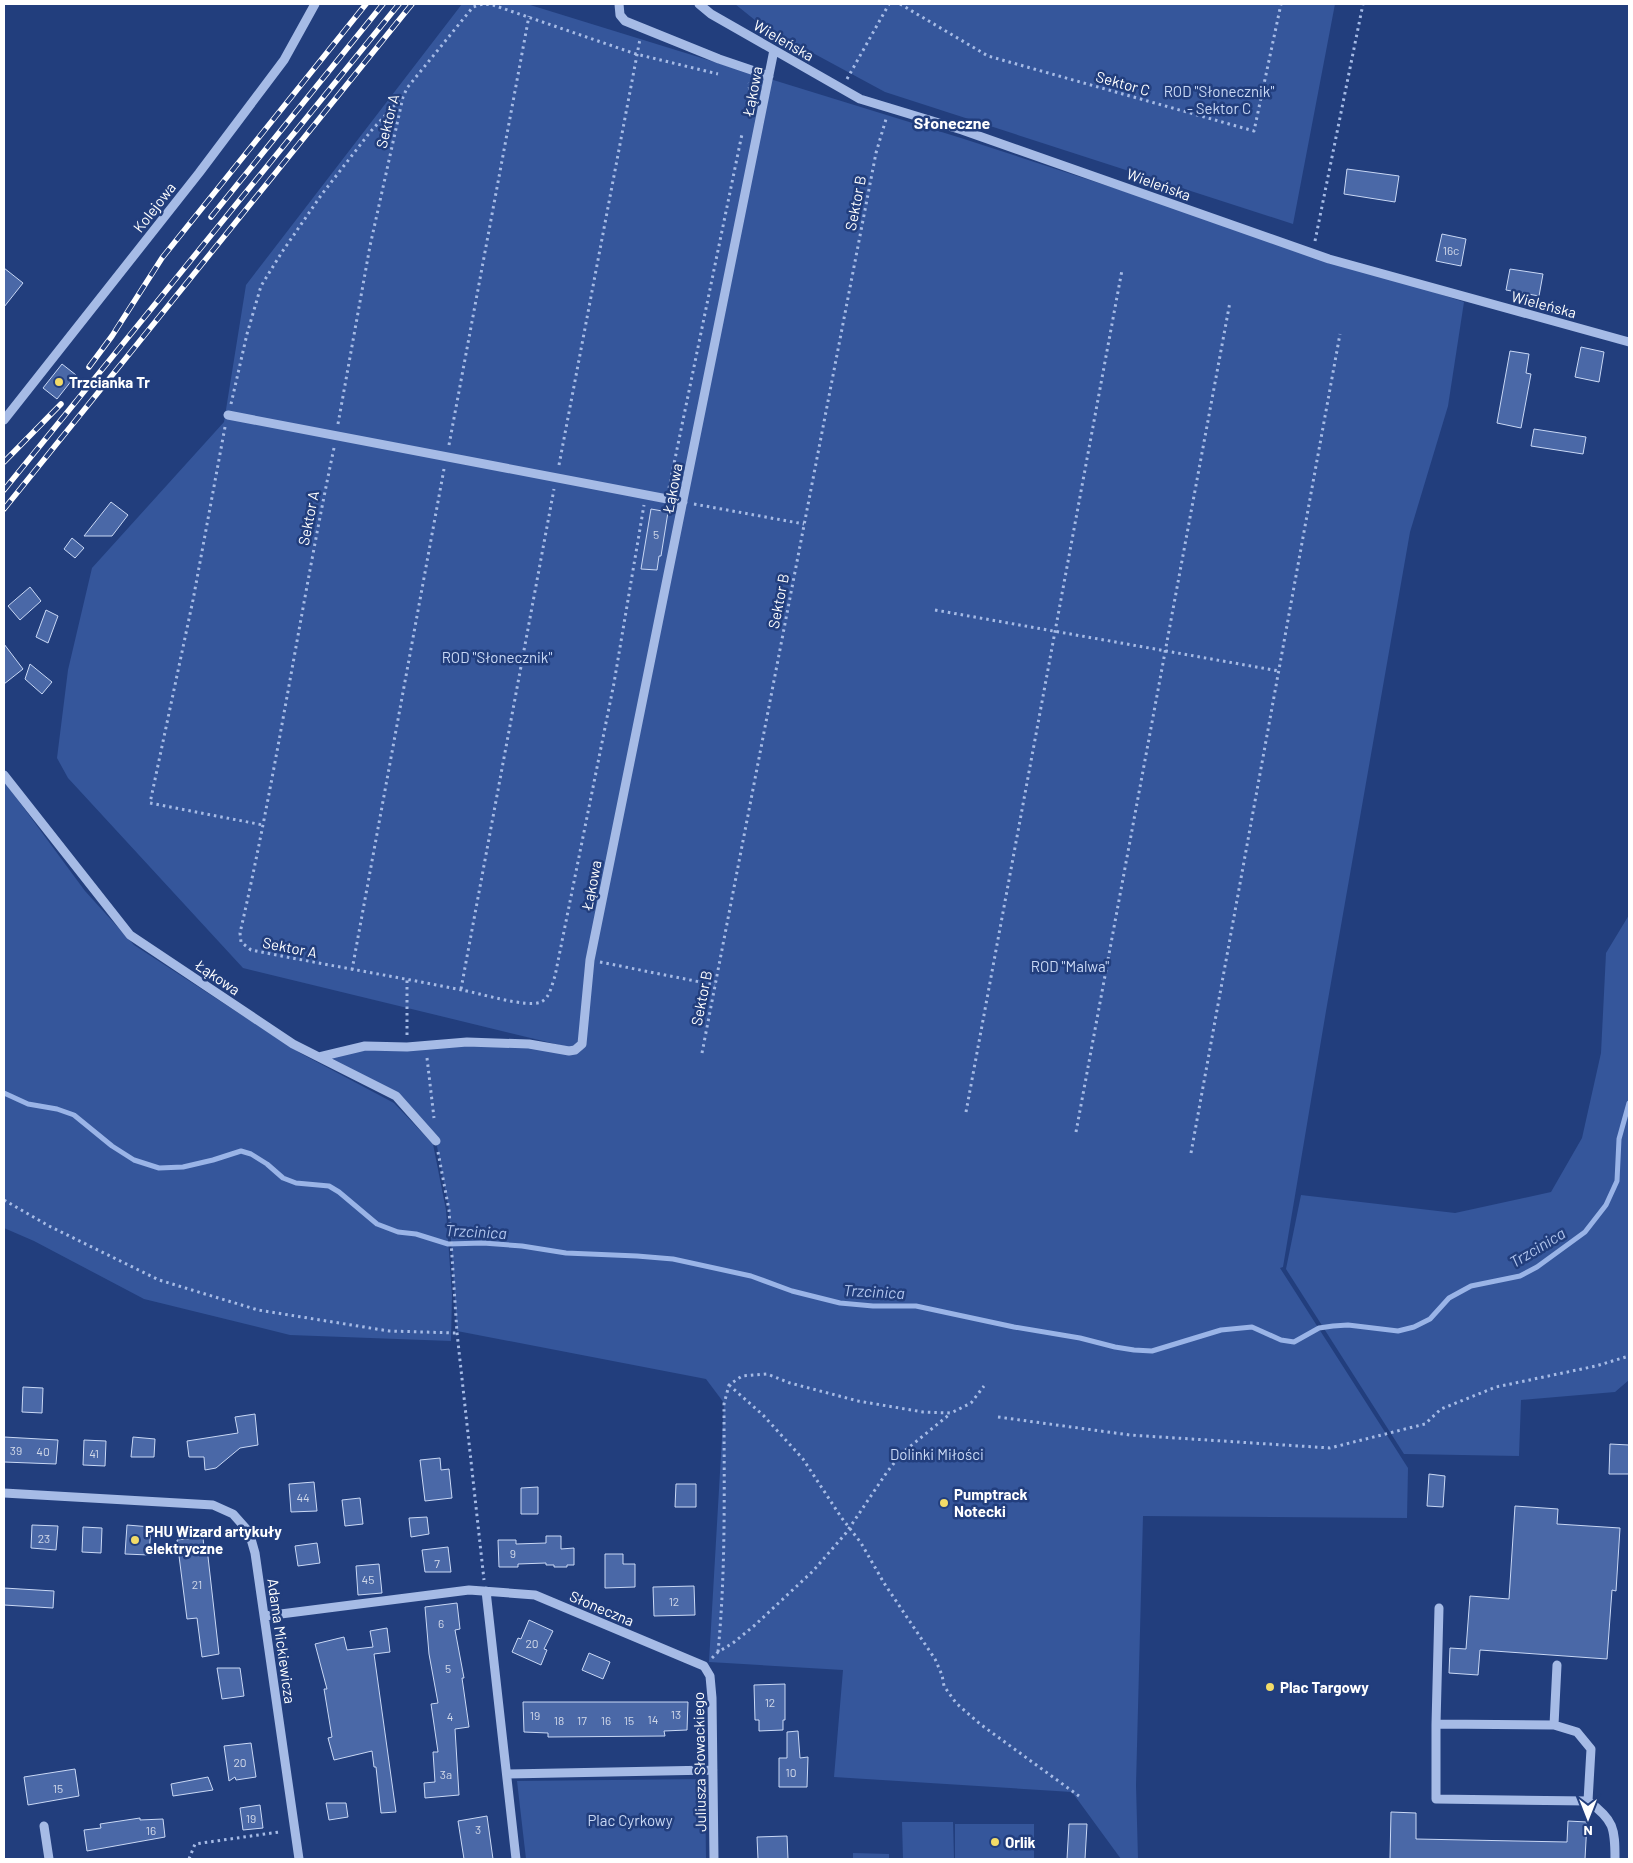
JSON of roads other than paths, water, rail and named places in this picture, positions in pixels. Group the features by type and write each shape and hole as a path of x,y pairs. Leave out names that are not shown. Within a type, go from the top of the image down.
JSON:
{"street":[{"name":"Kolejowa","path":"4,420 193,180 284,60 314,4"},
{"path":"620,4 620,15 626,21 719,59 769,76"},
{"name":"Wieleńska","path":"699,4 711,14 860,99 971,133 1313,254 1629,342"},
{"name":"Łąkowa","path":"4,776 130,935 293,1044 319,1057 364,1046 407,1047 467,1042 496,1042 529,1044 569,1051 575,1050 582,1044 590,960 774,50"},
{"path":"228,415 683,502"},
{"path":"319,1057 396,1096 436,1141"},
{"name":"Adama Mickiewicza","path":"4,1493 213,1505 233,1514 249,1532 255,1552 265,1616 299,1859"},
{"name":"Słoneczna","path":"265,1616 469,1590 535,1595 704,1666"},
{"path":"486,1591 516,1859"},
{"path":"1439,1608 1436,1799 1588,1801 1611,1822 1615,1839 1615,1859"},
{"path":"1554,1725 1557,1665"},
{"name":"Juliusza Słowackiego","path":"704,1666 710,1676 714,1859"},
{"path":"1436,1724 1554,1725 1578,1732 1591,1749 1588,1801"},
{"path":"507,1774 713,1770"},
{"path":"44,1826 49,1859"}],"waterway":[{"name":"Trzcinica","path":"4,1093 28,1104 57,1109 74,1115 112,1146 134,1160 159,1168 183,1167 241,1151 251,1154 267,1164 283,1178 296,1183 329,1186 339,1192 377,1224 398,1232 416,1234 448,1244 483,1243 522,1246 566,1253 673,1259 751,1276 792,1291 840,1303 873,1306 916,1306 1014,1327 1080,1338 1115,1347 1152,1351 1221,1330 1252,1327 1281,1340 1294,1342 1319,1328 1333,1326 1348,1325 1398,1331 1414,1327 1430,1319 1449,1298 1471,1286 1520,1276 1537,1267 1585,1232 1606,1205 1617,1181 1619,1139 1629,1103"}],"railway":[{"path":"89,367 112,336 162,258 366,4"},
{"path":"211,217 383,4"},
{"path":"4,490 399,4"},
{"path":"4,509 412,4"},
{"path":"4,462 61,404"}],"place":[{"name":"Trzcianka Tr","path":"59,382"},
{"name":"Pumptrack Notecki","path":"944,1503"},
{"name":"PHU Wizard artykuły elektryczne","path":"135,1540"},
{"name":"Plac Targowy","path":"1270,1687"},
{"name":"Orlik","path":"995,1842"}],"district":[{"name":"Słoneczne","path":"952,122"}],"park label":[{"name":"ROD \"Słonecznik\" - Sektor C","path":"1219,100"},
{"name":"ROD \"Słonecznik\"","path":"497,657"},
{"name":"ROD \"Malwa\"","path":"1070,966"},
{"name":"Dolinki Miłości","path":"937,1454"},
{"name":"Plac Cyrkowy","path":"630,1820"}]}
